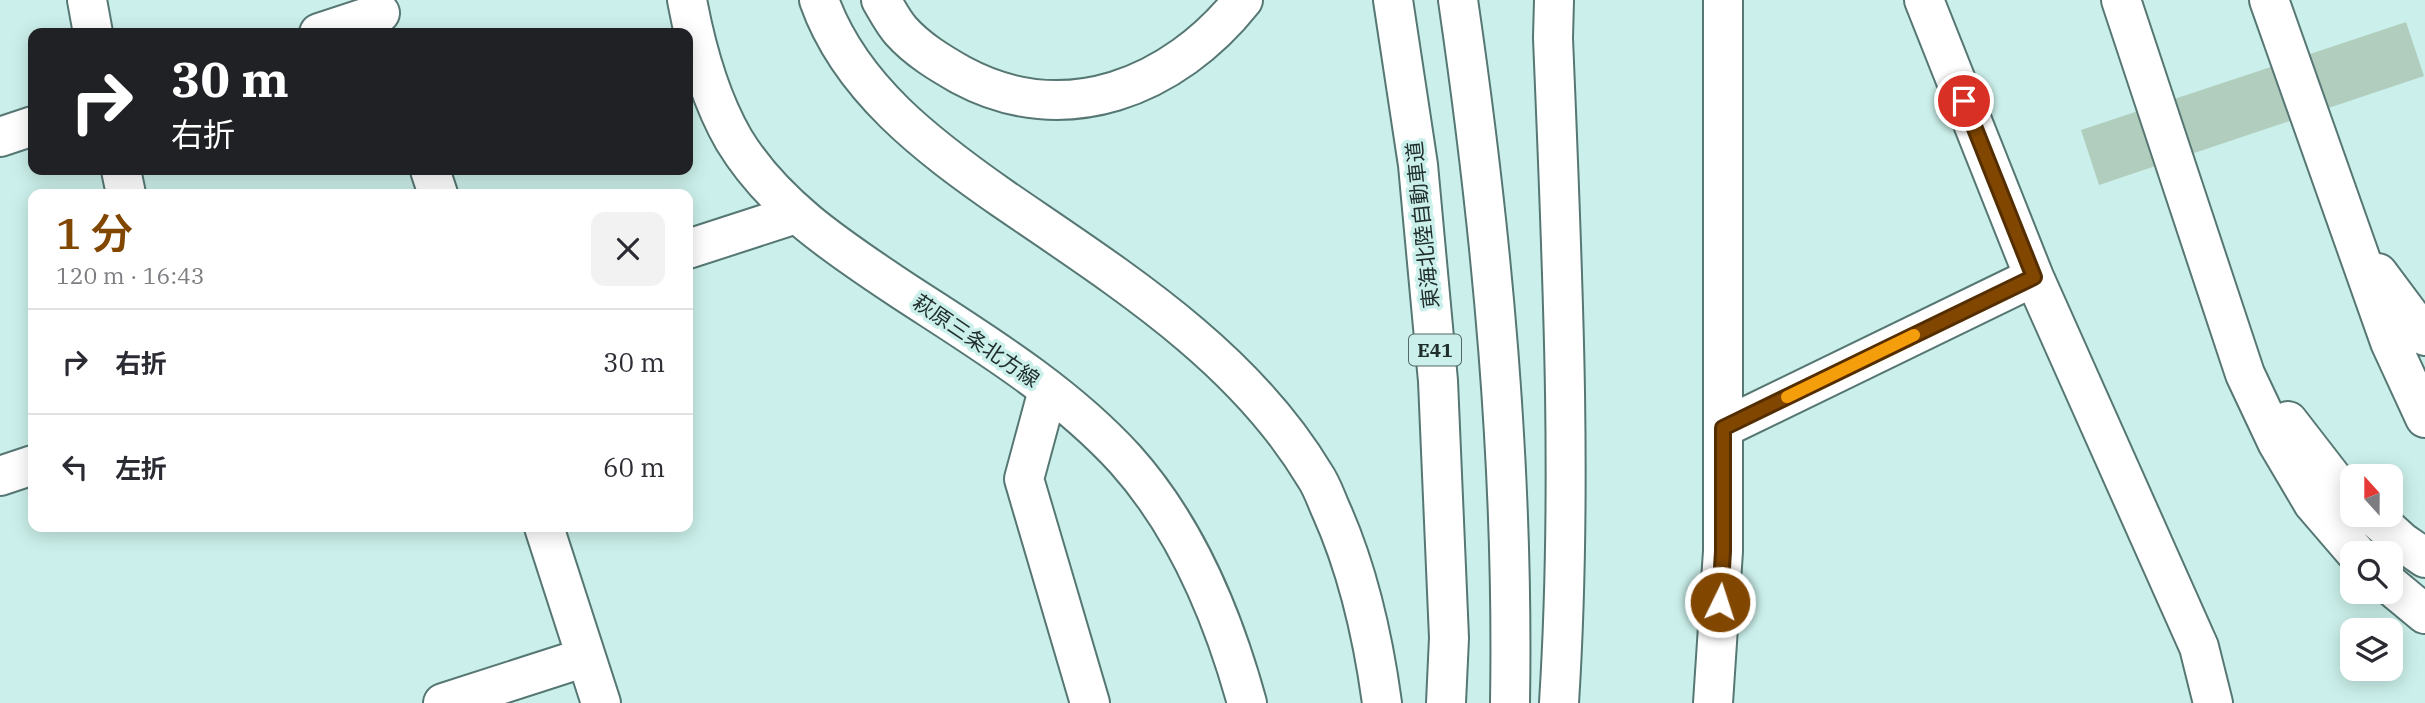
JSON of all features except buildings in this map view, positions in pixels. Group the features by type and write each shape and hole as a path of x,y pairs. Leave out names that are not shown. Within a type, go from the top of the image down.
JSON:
{"main road":[{"path":"86,0 92,28"},
{"name":"萩原三条北方線","path":"687,0 692,28"},
{"path":"819,0 849,59 892,112 941,155 1172,318 1236,374 1278,422 1317,478 1344,539 1362,601 1382,703"},
{"path":"881,0 901,31 935,61 983,87 1037,99 1082,100 1158,75 1198,48 1243,0"},
{"name":"東海北陸自動車道","path":"1393,0 1418,165 1438,381 1449,638 1446,703"},
{"path":"1458,0 1478,142 1500,364 1512,597 1510,703"},
{"path":"1554,0 1566,463 1559,703"},
{"path":"1713,703 1723,551 1723,0"},
{"path":"1924,0 2034,277 2199,647 2213,703"},
{"path":"2269,0 2390,342 2425,418"},
{"path":"2122,6 2245,374 2277,442 2313,503 2346,541"},
{"path":"337,28 381,16"},
{"name":"萩原三条北方線","path":"693,32 712,93 734,139 760,177 796,214 850,256 1006,358 1048,390 1125,460 1163,509 1190,554 1232,648 1247,703"},
{"path":"0,137 28,128"},
{"path":"693,247 796,214"},
{"path":"2345,214 2381,278 2425,335"},
{"path":"2209,270 2248,350 2287,420 2340,487"},
{"path":"1723,428 2034,277"},
{"path":"1048,390 1024,479 1090,703"},
{"path":"0,476 28,467"},
{"path":"2385,527 2425,558"},
{"path":"546,532 601,703"},
{"path":"2403,596 2425,614"},
{"path":"443,703 586,657"}],"slow traffic":[{"path":"1787,397 1914,335"}],"route":[{"path":"1720,602 1723,551 1723,428 2034,277 1964,101"}]}
